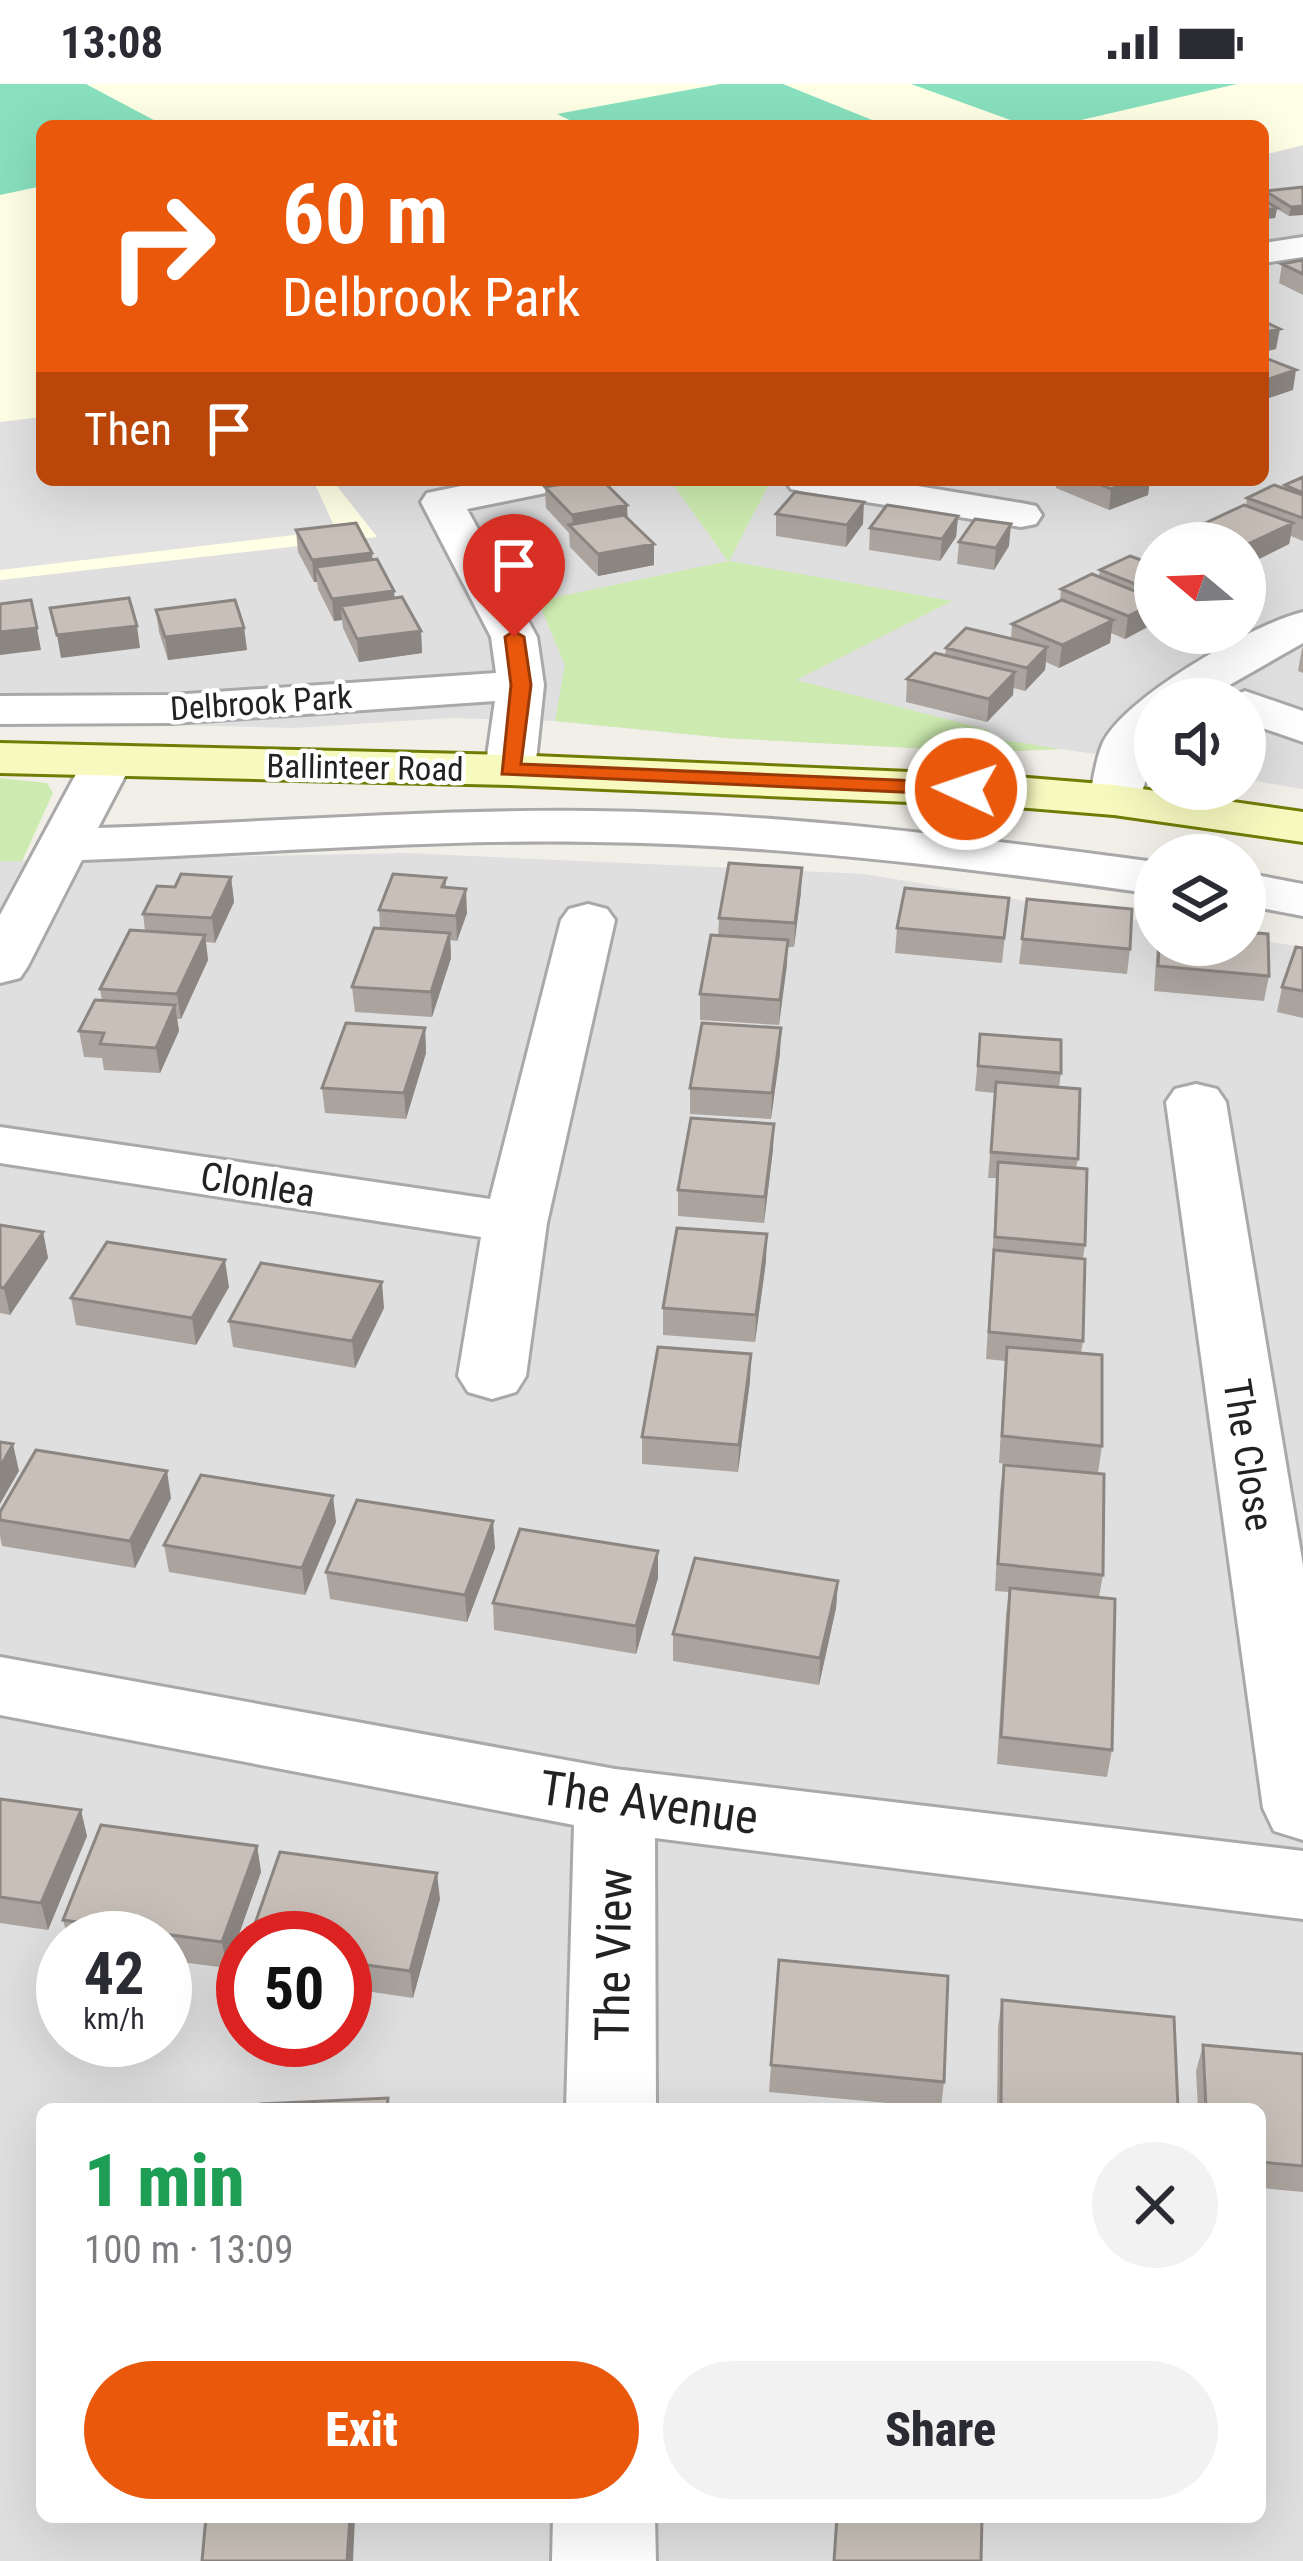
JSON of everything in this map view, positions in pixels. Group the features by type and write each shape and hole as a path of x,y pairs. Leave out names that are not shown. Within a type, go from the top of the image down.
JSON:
{"main road":[{"name":"Ballinteer Road","path":"0,758 853,783 1114,800 1303,827"}],"street":[{"path":"1269,252 1303,247"},
{"path":"510,770 521,685 514,637 442,502 521,486"},
{"path":"843,486 1021,515"},
{"path":"1220,678 1303,625"},
{"name":"Delbrook Park","path":"0,710 172,709 521,685"},
{"path":"1266,714 1303,728"},
{"path":"1114,800 1126,743 1134,737"},
{"path":"0,966 108,761"},
{"name":"Ballinteer Road","path":"64,844 206,841 383,828 667,828 959,852 1134,875"},
{"path":"1266,894 1303,900"},
{"path":"492,1376 515,1223 588,920"},
{"name":"The Close","path":"1196,1102 1303,1808"},
{"name":"Clonlea","path":"0,1145 515,1223"},
{"name":"The Avenue","path":"0,1686 615,1802 1303,1885"},
{"name":"The View","path":"611,2103 615,1802"},
{"path":"604,2523 604,2561"}],"shaded area":[{"path":"0,84 1303,84 1303,145 1269,154 1269,120 36,120 36,486 337,486 377,537 0,580"},
{"path":"1303,145 1303,789 1266,783 1266,678 1134,678 1134,760 1061,749 989,752 726,738 555,721 450,718 295,728 0,721 0,580 376,537 337,486 1269,486 1269,154"},
{"path":"36,418 36,486 316,486 336,530 0,570 0,422"},
{"path":"407,853 865,874 1134,919 1134,966 1266,966 1266,941 1303,947 1303,2561 0,2561 0,861"}],"green space":[{"path":"0,84 86,84 154,120 36,120 36,187 0,195"},
{"path":"720,84 783,84 872,120 570,120 557,114"},
{"path":"911,84 1237,84 1081,120 1010,120"},
{"path":"674,486 768,486 729,561 952,601 796,680 988,730 996,739 1061,749 989,752 726,738 555,721 565,665 538,601 728,561"},
{"path":"0,778 47,783 53,793 22,861 0,861"}],"building":[{"path":"1303,187 1303,206 1291,207 1269,191"},
{"path":"1303,260 1303,274 1282,264"},
{"path":"1269,359 1296,370 1269,379"},
{"path":"1303,477 1303,493 1285,485"},
{"path":"1274,485 1303,495 1303,518 1247,498"},
{"path":"608,486 627,505 572,515 545,487"},
{"path":"795,492 864,502 847,525 776,514"},
{"path":"887,505 958,516 942,539 870,528"},
{"path":"1244,505 1293,523 1266,536 1266,522 1208,522"},
{"path":"624,515 654,544 598,554 569,525"},
{"path":"975,519 1011,524 996,548 959,542"},
{"path":"356,523 372,553 312,560 296,530"},
{"path":"1134,557 1134,584 1100,570"},
{"path":"377,559 394,591 332,599 316,567"},
{"path":"1092,574 1134,591 1134,613 1128,616 1061,589"},
{"path":"402,597 421,631 357,639 341,606"},
{"path":"129,598 137,626 57,635 50,608"},
{"path":"31,600 37,628 0,632 0,604"},
{"path":"235,600 244,628 165,637 156,610"},
{"path":"1062,600 1113,620 1062,645 1012,624"},
{"path":"966,628 1047,647 1027,668 946,648"},
{"path":"935,653 1015,672 989,699 907,679"},
{"path":"729,863 802,868 795,923 719,918"},
{"path":"181,874 231,877 212,918 143,914 157,886 175,887"},
{"path":"393,874 446,878 442,887 466,889 456,916 379,910"},
{"path":"905,888 1009,898 1004,938 897,928"},
{"path":"1027,899 1132,909 1130,949 1022,939"},
{"path":"374,928 450,933 431,992 352,987"},
{"path":"130,930 205,935 177,994 100,989"},
{"path":"1268,934 1269,976 1158,966 1266,966"},
{"path":"711,935 788,940 780,1000 700,994"},
{"path":"1296,947 1303,948 1303,991 1282,987"},
{"path":"95,1000 175,1005 156,1048 100,1044 104,1033 79,1031"},
{"path":"346,1023 425,1028 404,1093 322,1088"},
{"path":"702,1023 781,1028 772,1093 690,1088"},
{"path":"980,1034 1061,1040 1061,1073 978,1066"},
{"path":"996,1082 1080,1089 1078,1159 991,1152"},
{"path":"691,1118 774,1124 765,1197 678,1190"},
{"path":"998,1162 1087,1169 1085,1245 995,1237"},
{"path":"0,1225 43,1232 4,1288 0,1287"},
{"path":"677,1228 767,1234 756,1315 663,1308"},
{"path":"107,1242 225,1260 192,1318 71,1298"},
{"path":"994,1250 1085,1259 1083,1341 989,1332"},
{"path":"261,1263 382,1282 352,1341 229,1321"},
{"path":"658,1347 751,1354 739,1445 642,1437"},
{"path":"1007,1347 1102,1355 1102,1446 1002,1436"},
{"path":"0,1442 13,1444 0,1467"},
{"path":"36,1450 167,1471 130,1541 0,1520 0,1512"},
{"path":"1004,1465 1104,1474 1103,1575 998,1564"},
{"path":"201,1475 333,1496 302,1568 164,1545"},
{"path":"357,1500 493,1521 465,1595 326,1572"},
{"path":"520,1529 658,1551 636,1626 493,1603"},
{"path":"695,1558 838,1581 820,1658 673,1634"},
{"path":"1010,1588 1115,1599 1112,1750 1001,1737"},
{"path":"0,1799 81,1810 41,1903 0,1897"},
{"path":"101,1825 257,1846 233,1911 216,1911 216,1941 192,1938 192,1911 67,1911"},
{"path":"280,1852 437,1873 410,1971 372,1966 372,1911 259,1911"},
{"path":"779,1960 948,1976 944,2082 771,2065"},
{"path":"1002,2000 1174,2017 1178,2103 1001,2103"},
{"path":"1203,2045 1303,2054 1303,2166 1266,2163 1266,2103 1206,2103"},
{"path":"388,2098 388,2103 282,2103"},
{"path":"205,2523 350,2523 347,2561 202,2561"},
{"path":"837,2523 982,2523 981,2561 834,2561"}],"route":[{"path":"514,637 521,685 510,770 966,789"}]}
